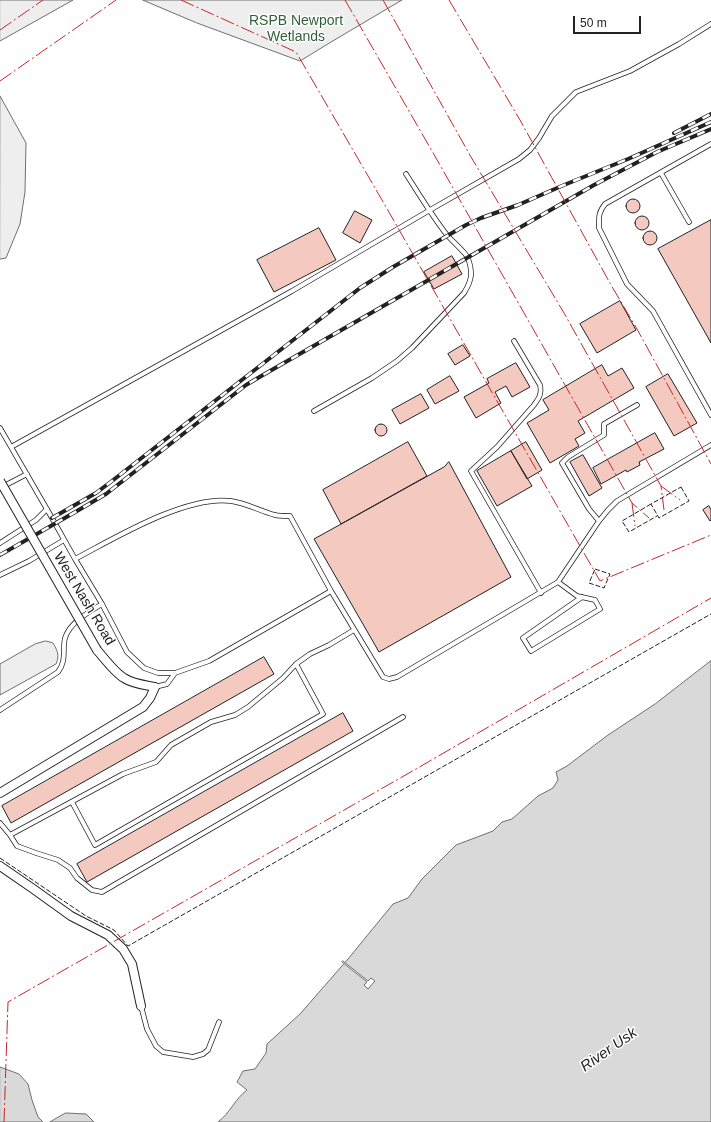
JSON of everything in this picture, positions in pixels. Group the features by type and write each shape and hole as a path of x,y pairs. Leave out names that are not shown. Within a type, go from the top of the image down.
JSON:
{"street":[{"name":"West Nash Road","path":"0,482 97,650 124,678 142,685 155,687"},
{"path":"0,793 143,707 150,698 155,687"},
{"path":"0,866 71,916 108,935 123,949 132,964 141,1006"}],"lane":[{"path":"11,447 292,291 519,159 530,150 552,116 576,92 630,71 679,44 711,24"},
{"path":"711,144 605,204 600,211 599,228 627,284 653,311 711,413"},
{"path":"661,172 689,222"},
{"path":"314,411 372,378 397,361 412,348 464,293 470,284 471,271 468,257 448,236 406,174"},
{"path":"514,341 540,385 540,398 496,447 471,471 541,592"},
{"path":"599,521 589,509 562,463 568,457 604,435 604,424 637,405"},
{"path":"0,428 102,604 127,652 144,668 158,673 175,674 209,661 331,591"},
{"path":"74,558 141,525 184,507 202,502 214,500 231,501 248,505 276,515 290,516 354,630 383,676 389,679 397,677 558,582 599,521 617,501 711,445"},
{"path":"0,488 27,474"},
{"path":"0,543 36,520 47,509"},
{"path":"0,575 64,540"},
{"path":"558,582 577,596 582,597 595,600 600,609 531,651 523,638 582,597"},
{"path":"0,710 58,672 62,667 64,660 65,640 67,633 75,623 102,604"},
{"path":"10,835 123,774 156,762 171,745 211,722 235,715 248,707 283,678 296,664 310,654 354,630"},
{"path":"72,802 95,845 323,714 296,664"},
{"path":"155,687 167,684 175,674"},
{"path":"0,823 17,846 58,860 70,868 77,878 92,890 102,892 403,717"},
{"path":"141,1006 147,1029 156,1046 163,1052 193,1057 204,1054 208,1050 219,1022"}],"green space":[{"path":"0,0 73,0 0,41"},
{"name":"RSPB Newport Wetlands","path":"143,0 402,0 300,61 197,23"},
{"path":"0,96 26,143 25,192 20,224 6,258 0,259"},
{"path":"46,641 53,643 57,650 58,658 56,664 0,695 0,664 35,644"}],"water":[{"name":"River Usk","path":"711,661 711,1122 218,1122 247,1090 237,1082 243,1071 255,1069 266,1053 267,1044 300,1014 393,904 408,898 422,879 456,845 493,831 502,822 512,819 538,796 553,788 558,780 556,772 567,766 608,735 655,704"},
{"path":"0,1067 19,1074 28,1084 38,1117 43,1122 0,1122"},
{"path":"66,1113 86,1114 94,1122 50,1122"}],"pier":[{"path":"343,961 368,981 371,978 375,981 368,989 364,985 367,982 342,962"}],"building":[{"path":"633,199 638,201 640,206 638,211 633,213 628,211 626,206 628,201"},
{"path":"355,211 372,220 360,243 343,233"},
{"path":"642,216 647,218 649,223 647,228 642,230 637,228 635,223 637,218"},
{"path":"711,220 711,343 658,249"},
{"path":"319,228 336,260 274,292 257,260"},
{"path":"650,231 655,233 657,238 655,243 650,245 645,243 643,238 645,233"},
{"path":"452,256 462,274 434,289 424,272"},
{"path":"620,301 636,330 597,353 580,324"},
{"path":"463,345 470,356 455,365 448,354"},
{"path":"516,363 530,387 512,397 506,386 495,392 501,403 476,418 464,397 489,383 487,379"},
{"path":"602,365 608,376 622,368 634,388 578,421 585,433 575,439 579,446 550,463 527,423 549,410 543,400"},
{"path":"668,374 697,423 674,436 646,387"},
{"path":"450,376 459,391 435,404 427,390"},
{"path":"421,394 429,408 400,424 392,410"},
{"path":"383,424 386,425 386,435 379,436 376,435 375,428 376,425"},
{"path":"655,433 664,449 639,462 640,465 627,472 626,470 601,484 593,468"},
{"path":"408,442 427,476 341,524 323,490"},
{"path":"526,442 542,470 527,479 511,451"},
{"path":"511,451 532,486 497,506 477,471"},
{"path":"583,455 602,488 589,496 570,462"},
{"path":"449,462 511,577 379,652 314,539 444,467"},
{"path":"709,506 711,510 710,521 703,510"},
{"path":"264,657 274,674 11,823 2,806"},
{"path":"343,713 353,731 87,882 77,864"}],"railway":[{"path":"674,133 711,114"},
{"path":"52,518 96,493 360,288 393,267 481,218 518,205 711,122"},
{"path":"0,555 106,494 246,385 594,185 657,152 711,129"}],"fence":[{"path":"681,487 689,501 659,518 651,504 681,487"},
{"path":"651,504 622,521 629,532 657,516"},
{"path":"595,569 610,574 604,588 589,583 595,569"},
{"path":"0,858 86,916 114,930 128,946 711,614"}],"power":[{"path":"0,30 43,0"},
{"path":"0,81 116,0"},
{"path":"181,0 296,52 600,581 711,535"},
{"path":"345,0 632,503 649,518"},
{"path":"383,0 471,157 564,313 661,486 664,510"},
{"path":"449,0 520,120 711,464"},
{"path":"661,486 680,500"},
{"path":"632,503 635,526"},
{"path":"4,1122 8,1002 416,769 711,598"}]}
